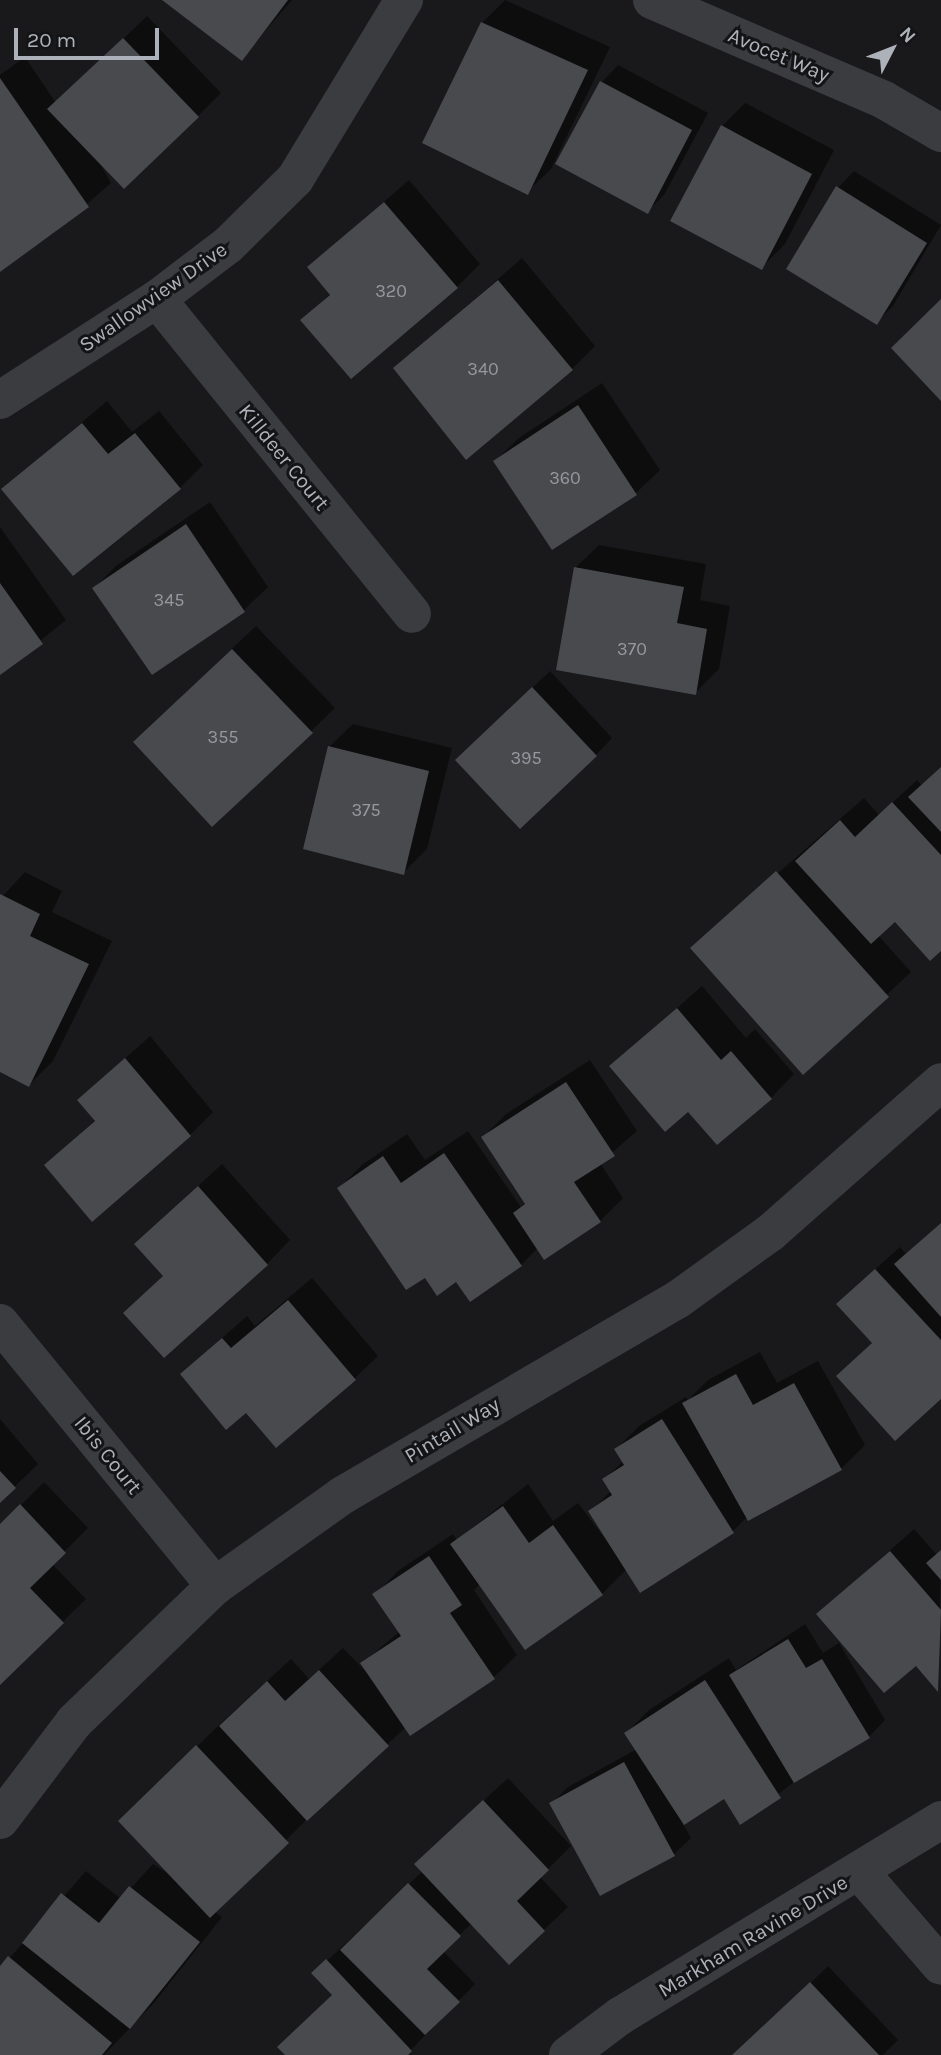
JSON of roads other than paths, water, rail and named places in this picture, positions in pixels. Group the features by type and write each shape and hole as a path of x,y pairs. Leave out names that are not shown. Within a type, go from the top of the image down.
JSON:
{"street":[{"name":"Swallowview Drive","path":"0,400 157,299 228,245 295,179 404,0"},
{"name":"Avocet Way","path":"652,0 884,100 941,133"},
{"name":"Killdeer Court","path":"157,299 412,614"},
{"name":"Pintail Way","path":"0,1820 74,1722 215,1586 343,1495 677,1300 770,1233 941,1082"},
{"name":"Ibis Court","path":"0,1323 215,1586"},
{"name":"Markham Ravine Drive","path":"568,2055 620,2016 941,1820"},
{"path":"859,1871 941,1966"}]}
